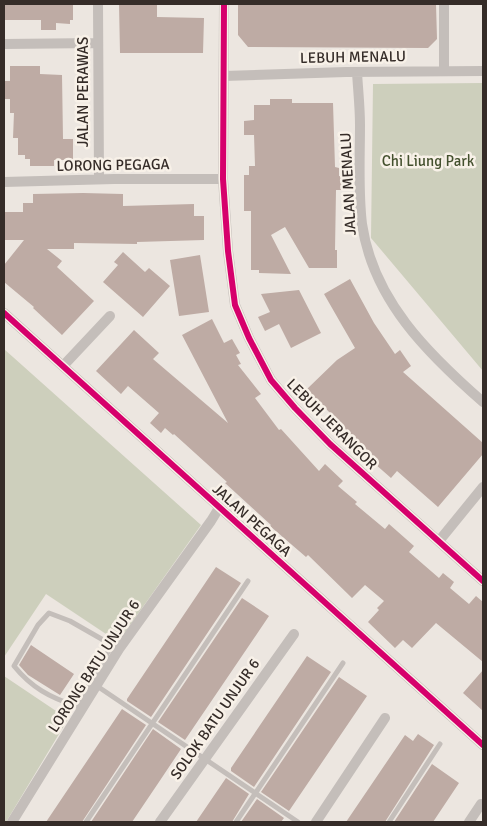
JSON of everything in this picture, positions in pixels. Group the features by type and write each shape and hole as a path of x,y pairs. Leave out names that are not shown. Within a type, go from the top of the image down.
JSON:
{"street":[{"name":"JALAN PERAWAS","path":"98,4 99,179"},
{"name":"LEBUH JERANGOR","path":"224,4 223,179 228,251 235,305 249,338 271,380 295,408 330,444 483,581"},
{"path":"444,4 444,71"},
{"path":"4,44 98,43"},
{"name":"LEBUH MENALU","path":"224,76 483,70"},
{"name":"JALAN MENALU","path":"357,72 362,223 368,254 382,286 400,317 446,369 483,402"},
{"name":"LORONG PEGAGA","path":"4,182 99,179 223,179"},
{"name":"JALAN PEGAGA","path":"4,313 483,745"},
{"path":"63,366 110,316"},
{"path":"439,541 483,487"},
{"name":"LORONG BATU UNJUR 6","path":"12,822 97,686 116,647 219,508"},
{"name":"SOLOK BATU UNJUR 6","path":"160,822 294,634"},
{"path":"316,822 385,718"},
{"path":"469,822 481,804"}],"lane":[{"path":"86,822 248,581"},
{"path":"49,613 70,621 116,647 76,706 57,700 26,681 14,666 22,649 38,625 49,613"},
{"path":"236,822 343,662"},
{"path":"97,686 298,822"},
{"path":"389,822 440,744"}],"green space":[{"name":"Chi Liung Park","path":"483,83 483,371 371,238 373,84"},
{"path":"4,349 201,525 118,642 46,594 4,657"},
{"path":"4,676 68,719 6,822 4,822"}],"building":[{"path":"4,4 73,4 73,20 70,20 70,24 56,23 56,30 41,30 41,20 4,20"},
{"path":"119,4 157,4 157,17 204,18 203,53 120,53"},
{"path":"238,4 436,4 437,39 428,48 248,47 238,35"},
{"path":"10,66 40,66 40,74 62,75 63,139 73,139 73,160 54,160 54,166 30,166 30,159 25,159 25,155 18,155 18,138 13,138 14,113 10,113 10,99 4,99 4,81 10,81"},
{"path":"270,99 292,99 292,103 333,103 335,167 339,168 339,176 343,176 342,190 336,190 335,250 337,250 337,268 309,268 285,227 271,235 291,274 259,273 259,270 251,270 251,211 244,211 244,175 249,175 249,166 255,166 254,135 244,135 244,121 254,120 254,105 270,105"},
{"path":"33,194 123,194 123,206 194,204 194,216 204,216 204,240 137,242 137,244 74,243 74,249 47,249 62,261 57,267 94,301 62,335 34,307 4,282 4,265 24,240 4,240 4,212 23,212 23,203 33,203"},
{"path":"123,252 145,272 149,268 170,286 143,317 103,282 118,265 114,262"},
{"path":"200,255 209,312 179,316 170,260"},
{"path":"350,279 374,323 395,354 400,350 411,366 403,372 483,443 483,454 438,507 397,471 391,478 350,442 354,438 307,389 337,360 355,348 324,294"},
{"path":"299,290 321,333 291,348 279,324 265,331 258,317 270,312 261,294"},
{"path":"212,319 224,343 232,339 240,353 236,355 241,364 238,365 261,394 255,398 279,430 281,429 319,471 325,464 343,481 338,486 357,502 355,504 385,529 389,524 414,546 409,552 439,578 443,573 454,582 450,588 469,604 476,596 483,602 483,662 436,623 412,648 403,640 395,648 368,622 384,601 365,585 352,598 308,555 306,557 270,526 225,483 227,482 174,434 165,428 161,433 150,423 159,413 128,386 121,394 96,371 134,330 159,353 153,359 228,423 182,335"},
{"path":"216,567 241,583 151,717 127,701 127,699"},
{"path":"242,598 269,616 185,740 158,722"},
{"path":"31,645 74,674 60,695 28,675 19,665"},
{"path":"307,656 331,672 254,787 231,771 231,768"},
{"path":"483,670 483,711 463,693"},
{"path":"339,677 367,696 289,811 261,792"},
{"path":"122,709 146,725 82,822 46,822"},
{"path":"153,729 181,749 161,779 132,822 91,822"},
{"path":"418,734 434,745 385,822 346,822 405,735 413,741"},
{"path":"432,764 459,783 433,822 394,822"},
{"path":"226,778 249,794 232,822 196,822"},
{"path":"257,799 284,818 281,822 241,822"}],"cycle path":[{"path":"224,4 223,179 228,251 235,305 249,338 271,380 295,408 330,444 483,581"},
{"path":"4,313 483,745"}]}
